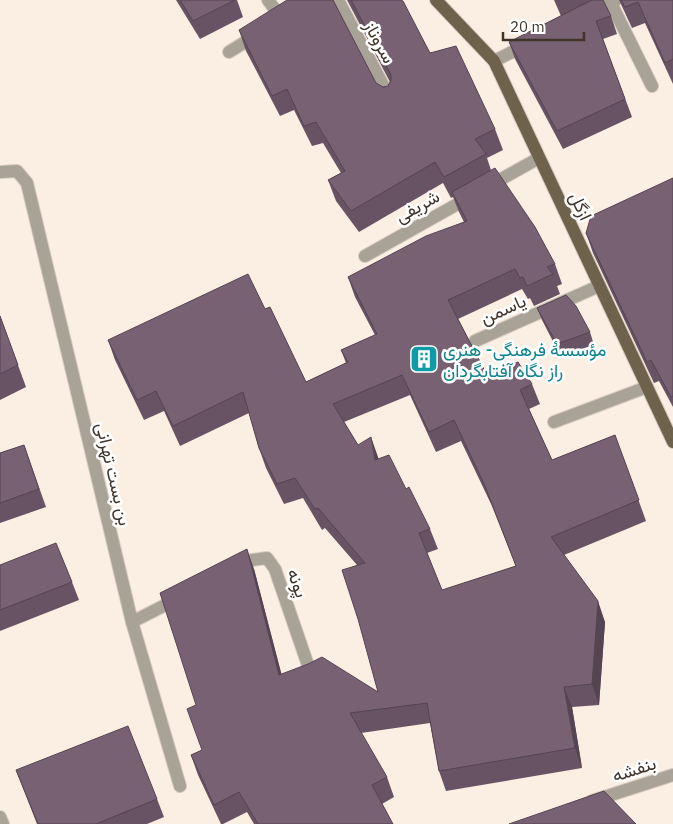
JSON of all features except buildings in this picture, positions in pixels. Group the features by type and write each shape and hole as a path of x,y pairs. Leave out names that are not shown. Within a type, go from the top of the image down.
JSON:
{"main road":[{"name":"ازگل","path":"436,0 494,61 673,442"}],"street":[{"path":"229,52 278,21 268,0"},
{"name":"سروناز","path":"338,0 391,100"},
{"path":"578,20 613,1 652,86"},
{"path":"494,61 536,40"},
{"name":"شریفی","path":"365,256 540,158"},
{"name":"بن بست تهرانی","path":"0,172 17,171 27,183 132,622 180,786"},
{"name":"یاسمن","path":"475,340 600,286"},
{"path":"554,422 647,387"},
{"name":"پونه","path":"227,573 252,560 267,558 275,569 312,678"},
{"path":"132,622 192,591"},
{"name":"بنفشه","path":"583,804 673,775"},
{"path":"0,816 3,824"}],"place":[{"name":"مؤسسۀ فرهنگی- هنری راز نگاه آفتابگردان","path":"424,359"}]}
